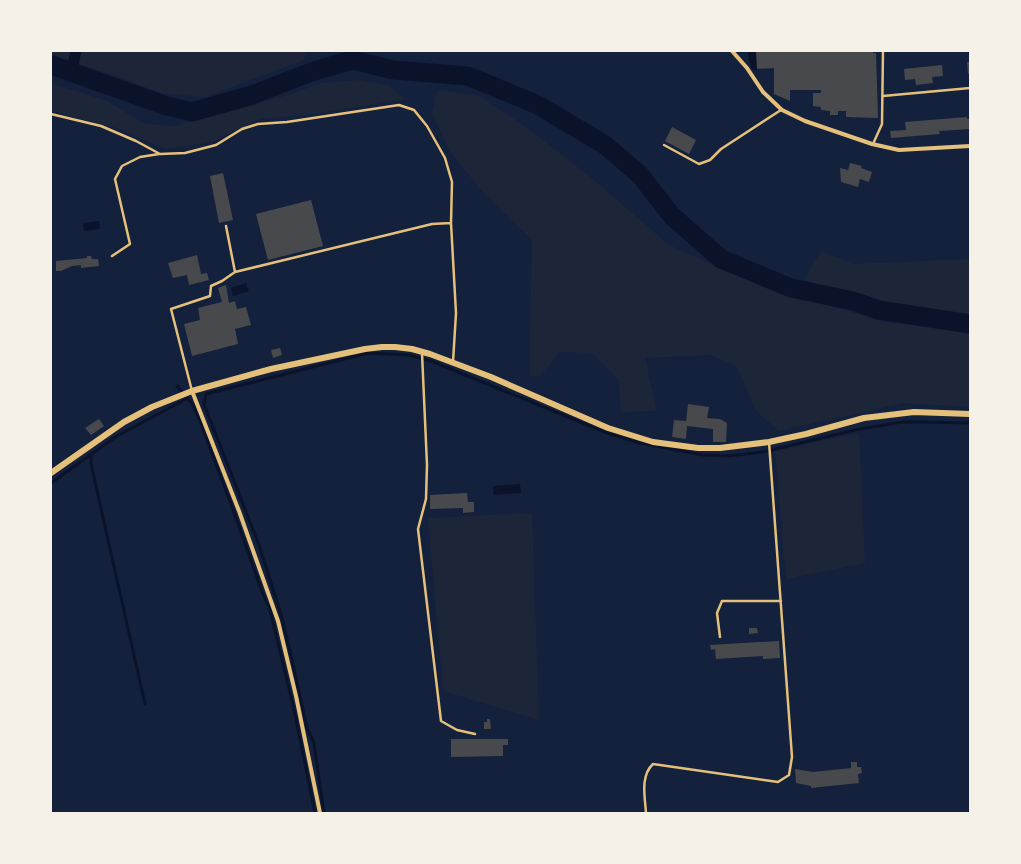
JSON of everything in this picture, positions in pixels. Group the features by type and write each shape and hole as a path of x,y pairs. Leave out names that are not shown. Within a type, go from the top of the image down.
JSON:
{"street":[{"path":"732,51 747,68 763,92 782,110 805,121 872,144 898,150 970,146"},
{"path":"51,473 124,422 152,407 192,391 271,370 365,349 395,347 422,352 490,377 608,428 653,442 698,448 720,448 769,442 806,434 864,418 914,412 970,414"},
{"path":"192,391 239,511 278,621 296,696 320,813"}],"lane":[{"path":"872,144 882,124 883,51"},
{"path":"882,96 970,88"},
{"path":"112,256 130,244 115,179 122,166 140,157 160,154 185,153 216,146 242,129 258,124 288,122 399,104 414,110 427,126 445,158 452,182 451,223 456,313 453,363"},
{"path":"664,145 699,164 710,160 721,149 782,110"},
{"path":"51,114 101,126 136,141 160,154"},
{"path":"192,391 171,309 210,296 211,286 222,281 235,272 432,224 451,223"},
{"path":"226,226 235,272"},
{"path":"422,352 427,465 426,500 418,529 440,714 441,721 457,730 475,734"},
{"path":"646,813 644,778 648,768 653,764 778,782 789,775 792,756 769,442"},
{"path":"720,638 717,613 722,601 781,601"}],"shaded area":[{"path":"51,51 306,51 304,60 205,97 160,93 51,54"},
{"path":"359,80 389,85 404,99 322,113 260,119 212,142 165,149 120,129 51,111 51,83 107,101 145,124 176,126 199,117 234,111 297,92 321,83"},
{"path":"437,90 480,96 523,125 593,179 669,245 718,267 812,300 883,322 970,331 970,407 903,403 779,431 756,411 737,367 711,355 645,358 657,411 621,412 619,380 592,353 560,352 539,377 529,375 532,240 482,191 450,152 432,114"},
{"path":"99,221 100,229 84,231 83,223"},
{"path":"821,251 853,264 970,259 970,314 888,306 804,280"},
{"path":"246,283 249,291 233,296 231,288"},
{"path":"859,433 865,563 786,579 775,451"},
{"path":"520,484 521,493 494,495 493,486"},
{"path":"532,513 539,720 443,691 428,518"}],"building":[{"path":"756,51 873,51 873,53 876,53 878,118 846,117 846,111 838,111 838,115 830,115 830,111 821,110 821,107 813,106 813,93 821,93 821,90 790,90 790,101 774,94 774,68 757,69"},
{"path":"967,62 970,62 970,73 968,74"},
{"path":"942,65 943,76 932,77 933,83 916,85 915,79 905,80 904,69"},
{"path":"967,117 967,119 970,119 970,129 939,131 940,134 891,138 890,131 906,130 905,122"},
{"path":"672,127 696,140 689,154 665,141"},
{"path":"850,163 862,166 861,168 872,172 869,182 860,179 858,187 841,182 840,168 848,170"},
{"path":"223,173 233,220 219,223 210,176"},
{"path":"311,200 323,246 268,260 256,214"},
{"path":"197,255 201,274 207,273 209,280 189,285 187,275 173,278 168,263"},
{"path":"87,256 91,256 92,259 98,259 99,266 81,268 81,265 72,266 61,271 56,271 56,261 87,258"},
{"path":"226,285 229,303 235,301 237,309 246,307 251,325 235,329 238,344 192,356 184,324 200,320 198,308 222,302 218,288"},
{"path":"280,348 282,355 273,358 271,350"},
{"path":"688,404 709,407 707,418 720,419 727,423 726,442 713,442 713,429 687,426 686,439 672,437 674,420 686,421"},
{"path":"99,419 104,426 91,435 85,428"},
{"path":"467,493 468,502 474,502 474,512 463,513 463,508 430,509 430,495"},
{"path":"749,628 757,628 758,633 749,634"},
{"path":"779,641 780,658 763,659 763,656 716,659 715,649 711,650 710,645"},
{"path":"487,719 490,719 491,729 484,729 484,722 487,722"},
{"path":"451,739 508,739 508,745 503,745 503,756 451,757"},
{"path":"851,762 857,762 857,767 861,767 862,773 858,774 859,783 811,788 811,786 796,783 795,769 813,772 851,768"}],"waterway":[{"path":"71,73 76,51"},
{"path":"753,51 756,65"},
{"path":"51,65 167,106 192,112 252,95 314,71 352,60 394,70 468,76 538,105 605,145 640,175 672,216 721,259 791,288 853,301 879,310 970,324"},
{"path":"324,813 314,743 307,728 282,618 259,545 204,404 206,394 368,353 409,355 431,361 607,433 640,443 703,455 728,456 763,452 855,430 902,422 970,423"},
{"path":"177,386 193,405 198,416 270,610 293,705 315,813"},
{"path":"51,483 117,436 188,398"},
{"path":"91,454 91,464 145,704"}]}
